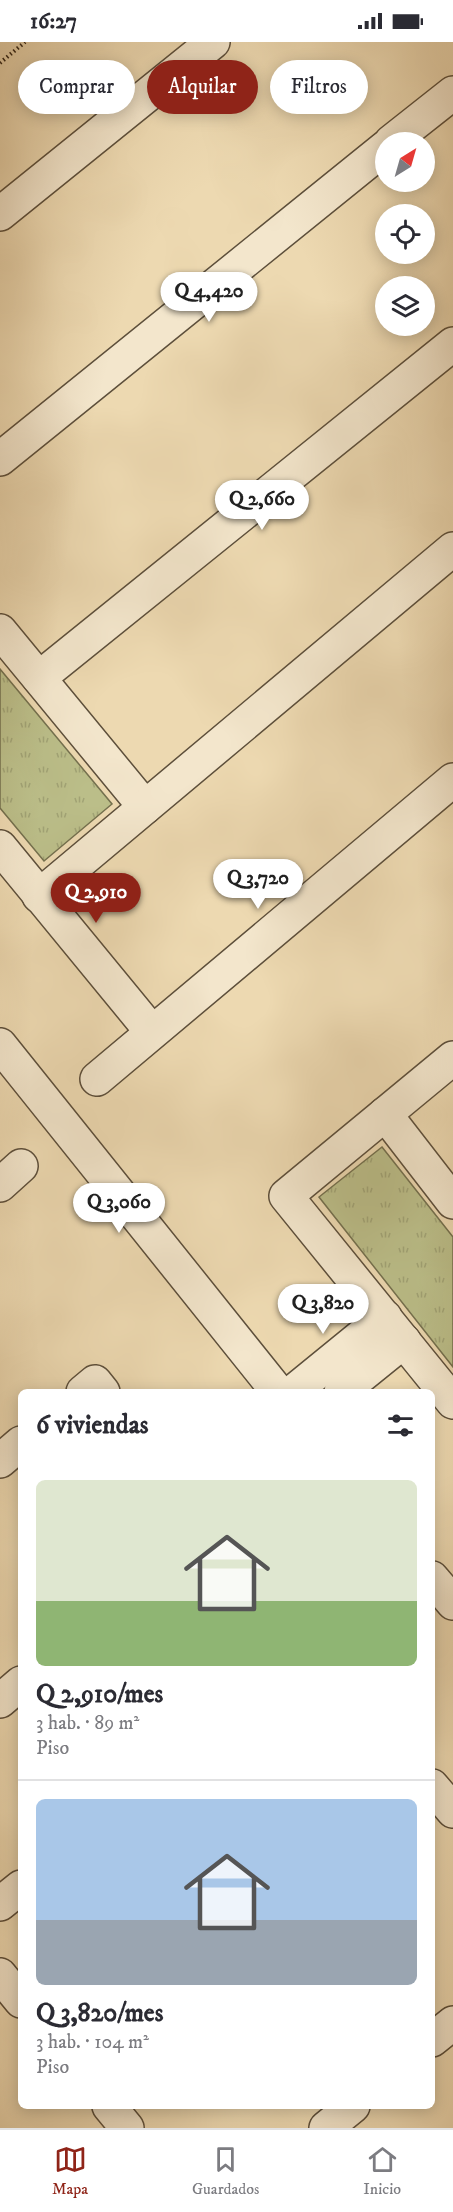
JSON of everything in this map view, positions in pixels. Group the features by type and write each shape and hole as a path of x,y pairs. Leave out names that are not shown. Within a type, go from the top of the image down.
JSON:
{"street":[{"path":"0,214 213,42"},
{"path":"404,132 453,93"},
{"path":"0,459 375,156"},
{"path":"39,678 453,344"},
{"path":"39,896 453,549"},
{"path":"0,631 145,807"},
{"path":"97,1079 453,780"},
{"path":"0,848 152,1032"},
{"path":"0,1045 276,1389"},
{"path":"453,1058 286,1196 453,1401"},
{"path":"385,1114 453,1202"},
{"path":"298,1389 394,1329"},
{"path":"344,1389 394,1329"},
{"path":"87,1389 95,1382 101,1389"},
{"path":"0,1461 18,1446"},
{"path":"435,1582 453,1603"},
{"path":"0,1701 18,1686"},
{"path":"0,1904 18,1889"},
{"path":"0,1976 18,1997"},
{"path":"435,2038 453,2023"},
{"path":"111,2109 127,2128"},
{"path":"326,2128 349,2109"}],"path":[{"path":"0,63 25,42"}],"green space":[{"path":"0,669 112,804 44,861 0,808"},
{"path":"382,1147 453,1237 453,1367 319,1197"}]}
